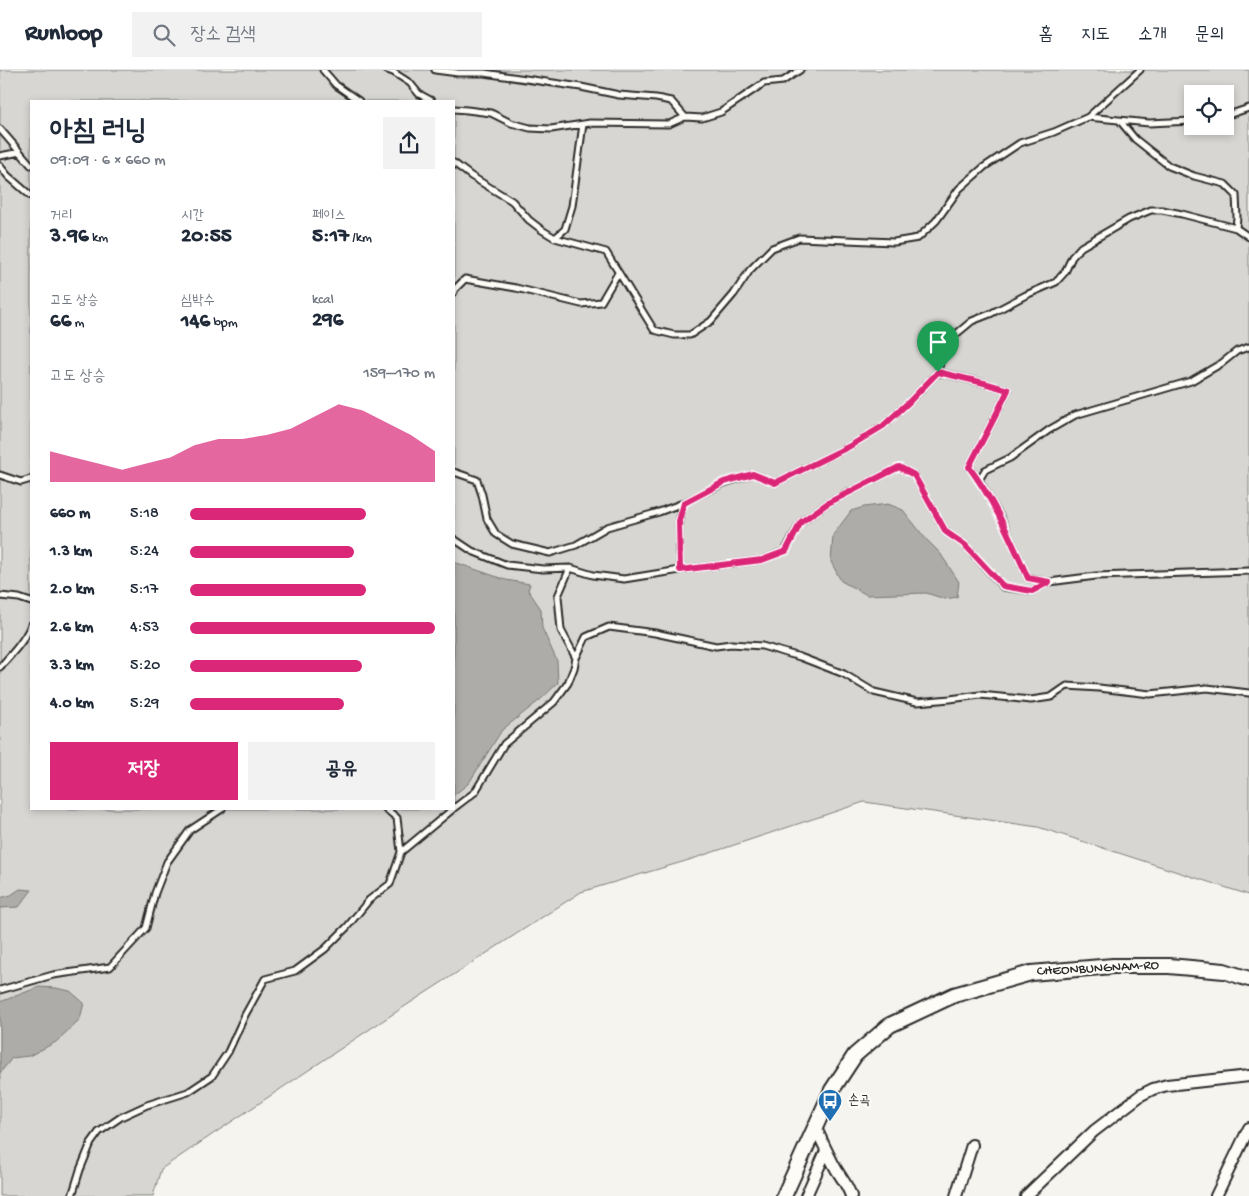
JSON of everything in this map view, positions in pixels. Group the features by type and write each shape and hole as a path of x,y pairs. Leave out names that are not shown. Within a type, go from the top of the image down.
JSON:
{"main road":[{"name":"CHEONBUNGNAM-RO","path":"784,1196 832,1090 855,1055 890,1025 954,995 1031,972 1113,966 1169,966 1215,970 1249,979"}],"street":[{"path":"1026,1196 1094,1131 1141,1095 1153,1089 1167,1086 1249,1076"},
{"path":"816,1126 826,1151 845,1182 851,1196"},
{"path":"1216,1196 1249,1128"},
{"path":"956,1196 972,1145"},
{"path":"806,1196 826,1151"}],"lane":[{"path":"323,70 336,85 358,100"},
{"path":"386,70 393,72 410,83 419,94 430,100"},
{"path":"434,70 458,74 484,73 581,87 619,95 656,98 671,101 685,117"},
{"path":"455,109 491,113 511,123 530,128 551,129 590,123 669,124 685,117 702,118 721,112 764,83 783,81 800,70"},
{"path":"455,164 512,201 530,220 555,238 606,252 654,330 674,335 690,335 711,321 734,294 750,270 772,248 799,238 894,242 918,238 936,221 959,189 984,167 1020,143 1054,132 1088,117 1140,70"},
{"path":"1234,113 1249,108"},
{"path":"1088,117 1149,123 1184,121"},
{"path":"1120,121 1135,139 1170,166 1194,176 1225,184 1236,195 1236,228"},
{"path":"555,238 565,228 572,206 583,124"},
{"path":"0,129 30,164"},
{"path":"0,156 20,152"},
{"path":"0,166 8,176 30,195"},
{"path":"455,472 477,480 487,519 496,534 512,544 550,554 576,545 607,527 684,503 724,482 753,474 775,483 850,446 883,426 938,372 941,357 954,335 972,321 1056,282 1065,272 1072,257 1081,247 1129,219 1151,210 1162,210 1236,228 1249,237"},
{"path":"455,289 465,279 516,288 580,304 601,302 618,273"},
{"path":"979,480 985,470 1010,458 1049,430 1075,415 1191,381 1237,351 1249,347"},
{"path":"938,372 1008,390 995,419 969,467 979,480 1001,518 1028,578 1049,582 1096,576 1249,571"},
{"path":"455,540 472,551 506,565 570,568 624,579 762,560 786,551 801,522 828,503 899,467 914,475 946,532 965,545 1003,586 1032,591 1049,582"},
{"path":"0,475 21,482 30,479"},
{"path":"680,570 679,521 684,503"},
{"path":"570,568 558,596 561,630 576,658"},
{"path":"0,596 19,598 30,602"},
{"path":"0,667 12,654 30,627"},
{"path":"455,808 475,792 504,744 554,702 568,683 576,658 586,637 609,627 716,646 731,644 762,646 800,657 844,674 874,692 916,702 980,695 1030,700 1051,696 1067,686 1150,694 1207,688 1249,693"},
{"path":"0,990 52,975 110,967 146,928 155,893 167,862 190,830 220,810"},
{"path":"72,1196 91,1143 99,1132 121,1117 147,1105 188,1092 212,1076 228,1052 245,1015 265,979 296,971 325,949 370,900 390,884 401,852 397,818 387,810"},
{"path":"401,852 453,810"}],"shaded area":[{"path":"0,70 1249,70 1249,895 1038,827 864,802 689,860 581,892 373,1027 161,1169 153,1196 0,1196"},
{"path":"888,504 903,510 940,553 959,582 957,597 945,599 926,593 867,595 841,581 831,562 833,535 851,511 864,507"},
{"path":"455,562 506,580 530,584 528,590 541,609 542,628 557,661 558,683 502,730 469,783 455,794"},
{"path":"20,889 32,890 19,907 0,908 0,898 11,895"},
{"path":"39,987 70,991 84,1003 80,1019 56,1042 29,1056 12,1058 0,1073 0,1002"}],"place":[{"name":"손곡","path":"830,1122"}],"route":[{"path":"938,372 1008,390 995,419 969,467 979,480 1001,518 1028,578 1049,582 1032,591 1003,586 965,545 946,532 914,475 899,467 828,503 801,522 786,551 762,560 680,570 679,521 684,503 724,482 753,474 775,483 850,446 883,426 938,372"}]}
